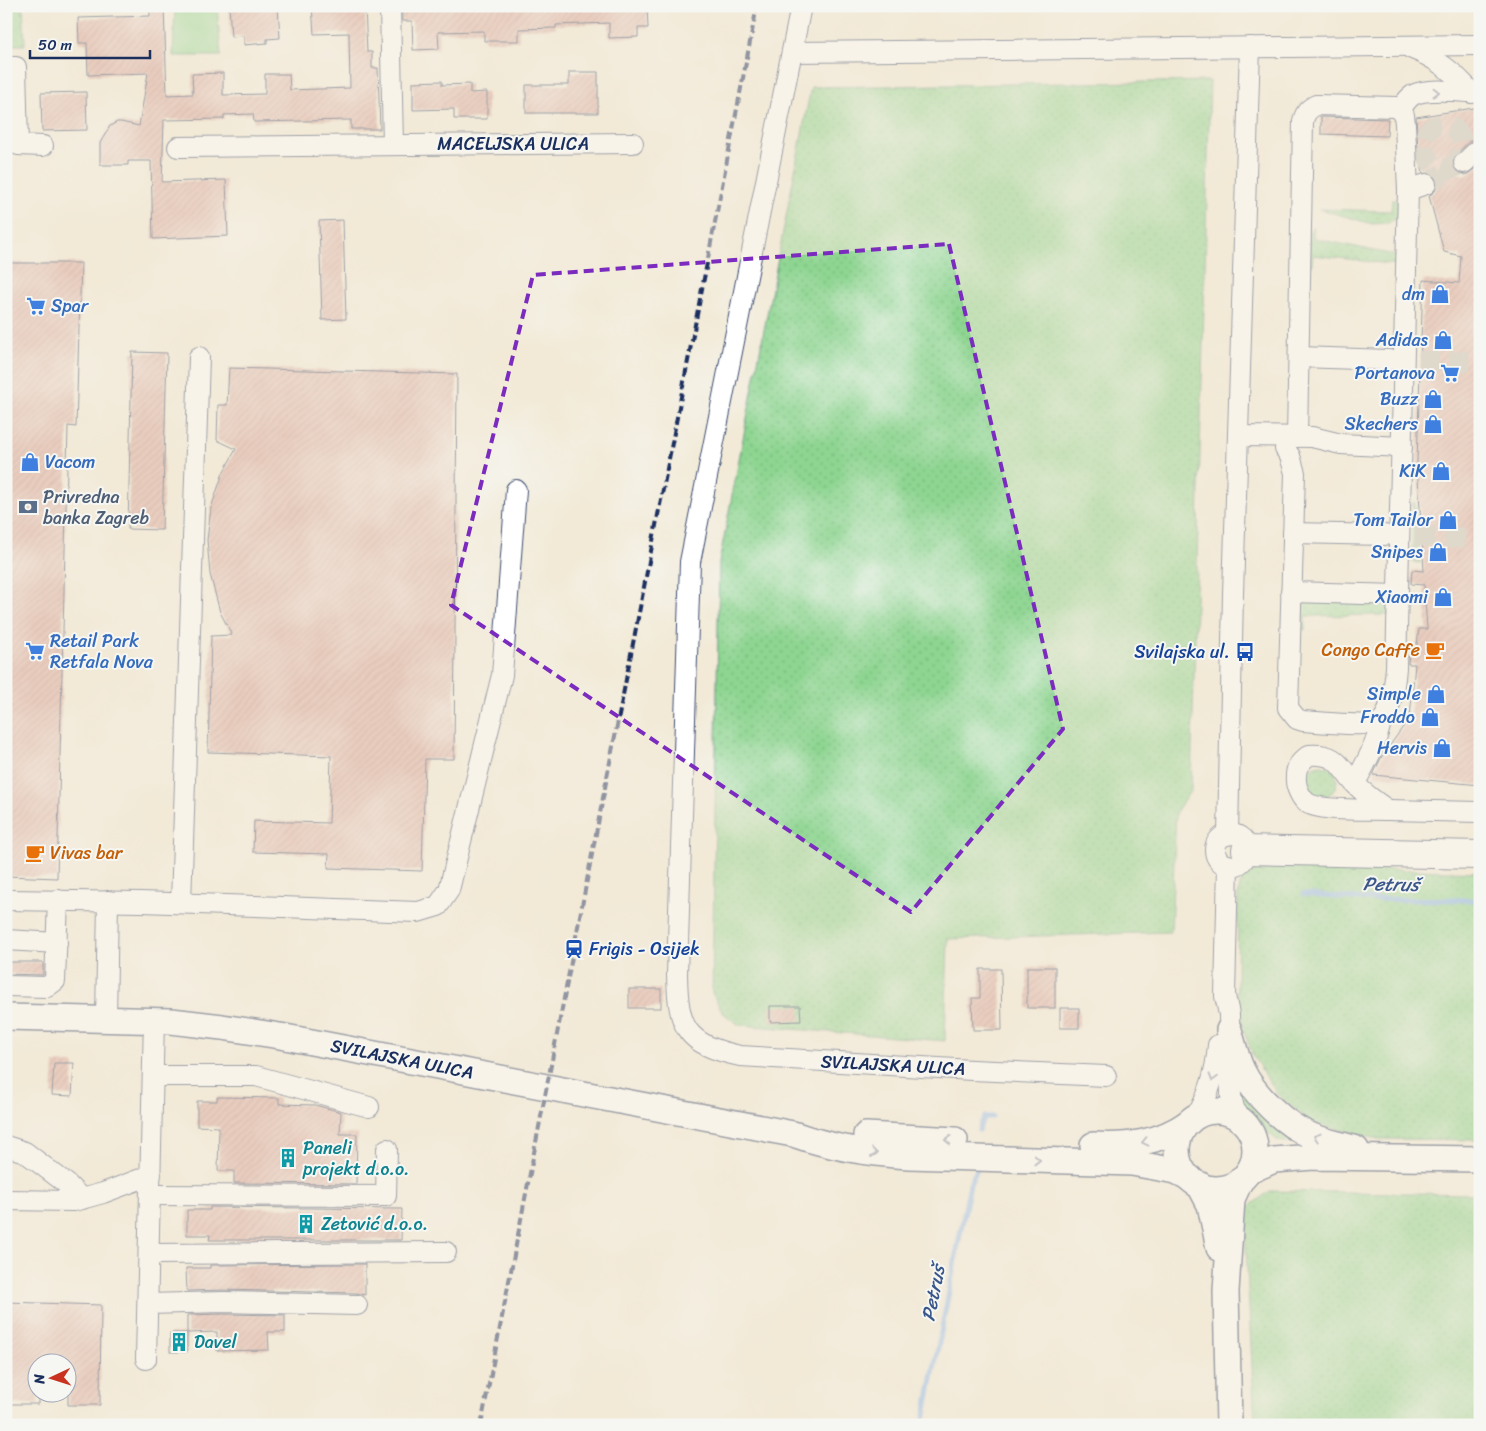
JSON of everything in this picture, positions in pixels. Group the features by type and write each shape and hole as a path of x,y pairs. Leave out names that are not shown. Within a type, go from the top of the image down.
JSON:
{"highway":[{"path":"1234,850 1480,856"}],"main road":[{"name":"SVILAJSKA ULICA","path":"6,1017 154,1020 204,1024 280,1036 793,1134 823,1144 874,1153 1132,1163 1152,1165 1176,1171 1194,1181"},
{"path":"1229,1030 1235,1052 1250,1083 1262,1098 1281,1116 1310,1136 1380,1157"},
{"path":"1226,1291 1214,1219 1208,1200 1182,1167 1178,1153 1178,1141 1183,1130 1192,1119 1206,1112 1226,1112 1271,1148 1312,1157"},
{"name":"SVILAJSKA ULICA","path":"793,1134 842,1132 927,1139 1111,1146 1135,1144 1161,1138 1174,1132 1192,1119"},
{"path":"1229,1423 1226,1291 1232,1199 1254,1160 1255,1147 1246,1127"},
{"path":"1194,1181 1211,1188 1221,1188 1232,1185 1245,1175 1274,1160 1312,1157 1480,1159"}],"street":[{"path":"390,6 394,145"},
{"path":"801,6 793,52 1480,45"},
{"path":"1401,45 1425,54 1448,67 1476,93"},
{"path":"1246,1127 1234,1108 1231,1096 1229,1030 1225,996 1234,850 1238,441 1250,47"},
{"name":"SVILAJSKA ULICA","path":"793,52 690,562 677,974 680,1016 688,1031 702,1044 716,1051 740,1056 1106,1076"},
{"path":"11,67 18,146 43,146"},
{"path":"1400,110 1405,102 1420,92 1476,93"},
{"path":"1354,783 1367,762 1377,739 1381,722 1388,709 1394,683 1399,596 1402,447 1417,187 1404,115 1400,110 1389,106 1316,105 1309,108 1305,113 1304,121 1299,357 1290,456 1293,464 1295,486 1287,701 1291,714 1303,721 1369,724 1381,722"},
{"name":"MACELJSKA ULICA","path":"178,147 634,143"},
{"path":"1464,163 1480,148"},
{"path":"181,903 199,357"},
{"path":"1299,357 1389,360"},
{"path":"1238,441 1291,443 1322,439 1341,444 1402,447"},
{"path":"6,900 181,903 418,912 438,906 449,890 502,675 516,490"},
{"path":"1293,532 1385,535"},
{"path":"1291,592 1399,596"},
{"path":"1388,810 1372,800 1334,760 1326,755 1309,755 1299,762 1296,772 1296,783 1301,794 1307,802 1322,808 1388,810 1480,812"},
{"path":"6,986 47,987 55,980 58,900"},
{"path":"106,1019 108,901"},
{"path":"6,940 57,943"},
{"path":"1192,1119 1209,1092 1215,1071 1220,1012 1225,996"},
{"path":"146,1359 154,1020"},
{"path":"153,1076 256,1076 369,1107"},
{"path":"6,1146 25,1152 67,1184 82,1199"},
{"path":"150,1195 386,1196 387,1149"},
{"path":"6,1200 74,1201 103,1193 151,1174"},
{"path":"149,1254 446,1252"},
{"path":"148,1304 223,1302 357,1305"}],"highlighted area":[{"path":"949,244 1063,729 911,912 451,605 533,275"}],"green space":[{"path":"6,6 23,6 25,45 6,45"},
{"path":"175,6 217,6 221,56 173,56"},
{"path":"1210,81 1191,790 1176,812 1171,932 948,939 945,1041 739,1025 723,1013 712,993 719,563 811,87"},
{"path":"1392,200 1396,200 1400,205 1398,215 1392,221 1383,223 1372,224 1319,209 1391,211"},
{"path":"1314,226 1313,238 1399,256 1398,265 1313,255 1312,266 1309,265 1309,231"},
{"path":"1413,502 1415,503 1420,563 1412,562"},
{"path":"1302,599 1390,604 1390,615 1305,616 1305,630 1299,629 1298,604"},
{"path":"1321,765 1327,766 1332,770 1336,775 1336,787 1332,792 1327,796 1321,797 1315,796 1310,792 1306,787 1305,781 1306,775 1310,770 1315,766"},
{"path":"1263,865 1480,872 1480,1140 1378,1139 1311,1123 1278,1095 1254,1058 1238,1017 1238,896 1242,880 1245,876"},
{"path":"1237,1081 1297,1138 1296,1144 1278,1141 1252,1120 1241,1105"},
{"path":"1270,1191 1480,1194 1480,1425 1255,1425 1244,1210"}],"building":[{"path":"150,6 164,6 167,95 193,94 192,74 223,73 223,95 265,94 265,74 289,74 290,90 350,88 349,33 314,34 312,6 365,6 367,52 372,52 372,68 378,68 380,129 351,129 351,120 254,122 253,114 224,115 224,119 164,120 162,182 226,180 228,236 153,239 151,161 128,161 128,165 100,165 100,143 110,126 121,122 139,126 148,73 88,75 87,43 79,43 78,18 150,16"},
{"path":"229,6 278,6 280,38 267,39 267,43 244,45 244,36 231,37"},
{"path":"402,6 647,6 648,28 638,28 638,37 609,38 609,23 556,25 556,28 519,29 519,41 484,41 484,31 438,32 439,49 413,50 412,21 402,21"},
{"path":"569,72 598,72 598,113 526,113 526,85 569,85"},
{"path":"442,81 442,85 470,84 470,93 487,92 487,119 454,119 454,109 413,110 413,82"},
{"path":"86,92 87,130 42,131 41,93"},
{"name":"Portanova","path":"1480,107 1480,136 1472,139 1456,154 1452,165 1456,171 1466,175 1480,165 1480,785 1373,775 1381,758 1410,717 1415,664 1408,664 1409,651 1416,652 1419,629 1427,629 1424,585 1411,584 1412,570 1424,571 1417,462 1423,280 1459,283 1461,256 1444,252 1429,196 1435,191 1437,181 1433,175 1423,173 1418,148 1416,117"},
{"path":"1321,117 1388,119 1387,136 1321,134"},
{"path":"343,220 346,319 322,320 319,221"},
{"name":"Retail Park Retfala Nova","path":"6,263 81,263 76,427 68,426 57,878 6,876"},
{"path":"132,352 167,353 162,530 128,529"},
{"path":"229,368 457,374 454,759 425,759 422,871 328,868 329,854 253,852 254,821 329,823 331,756 208,752 211,636 232,635 220,612 210,574 207,540 211,508 223,473 236,449 217,440 218,405 227,405"},
{"path":"6,962 43,962 43,975 6,974"},
{"path":"1027,967 1055,967 1055,1008 1027,1008"},
{"path":"980,969 1001,969 1002,1030 973,1030 972,998 980,998"},
{"path":"629,989 661,989 661,1008 629,1008"},
{"path":"770,1006 800,1006 801,1021 770,1022"},
{"path":"1060,1008 1079,1008 1079,1028 1060,1028"},
{"path":"54,1063 74,1063 72,1096 52,1095"},
{"path":"217,1097 279,1098 279,1104 315,1105 341,1112 340,1134 357,1134 356,1184 234,1183 234,1171 218,1171 219,1127 197,1126 197,1101 217,1101"},
{"name":"Zetović d.o.o.","path":"210,1207 402,1209 401,1240 209,1240 210,1235 187,1235 187,1210 210,1210"},
{"path":"365,1264 365,1295 357,1293 187,1291 186,1268 210,1268 210,1265"},
{"path":"6,1302 101,1305 100,1405 68,1405 78,1404 78,1354 28,1354 28,1404 6,1404"},
{"path":"187,1315 285,1315 285,1332 268,1332 269,1350 217,1351 217,1332 187,1333"},
{"name":"Davel","path":"170,1333 187,1333 187,1352 170,1352"}],"waterway":[{"name":"Petruš","path":"1303,894 1357,899 1480,900"},
{"name":"Petruš","path":"979,1130 985,1117 992,1117"},
{"name":"Petruš","path":"923,1425 970,1184 977,1169"}],"tunnel":[{"path":"1426,184 1445,171 1452,166 1461,154 1463,147 1461,137 1455,129 1449,126 1436,126 1428,131 1425,140 1425,151 1429,161 1437,167 1449,169 1464,163"},
{"path":"1389,360 1480,362"},
{"path":"1385,535 1480,538"}],"railway":[{"path":"481,1425 757,6"}],"place":[{"name":"dm","path":"1440,294"},
{"name":"Spar","path":"36,306"},
{"name":"Adidas","path":"1443,340"},
{"name":"Portanova","path":"1450,373"},
{"name":"Buzz","path":"1433,399"},
{"name":"Skechers","path":"1433,424"},
{"name":"Vacom","path":"30,462"},
{"name":"KiK","path":"1441,471"},
{"name":"Privredna banka Zagreb","path":"28,507"},
{"name":"Tom Tailor","path":"1448,520"},
{"name":"Snipes","path":"1438,552"},
{"name":"Xiaomi","path":"1443,597"},
{"name":"Congo Caffe","path":"1435,650"},
{"name":"Retail Park Retfala Nova","path":"35,651"},
{"name":"Svilajska ul.","path":"1245,652"},
{"name":"Simple","path":"1436,694"},
{"name":"Froddo","path":"1430,717"},
{"name":"Hervis","path":"1442,748"},
{"name":"Vivas bar","path":"35,853"},
{"name":"Frigis - Osijek","path":"574,949"},
{"name":"Paneli projekt d.o.o.","path":"288,1158"},
{"name":"Zetović d.o.o.","path":"306,1224"},
{"name":"Davel","path":"179,1342"}]}
